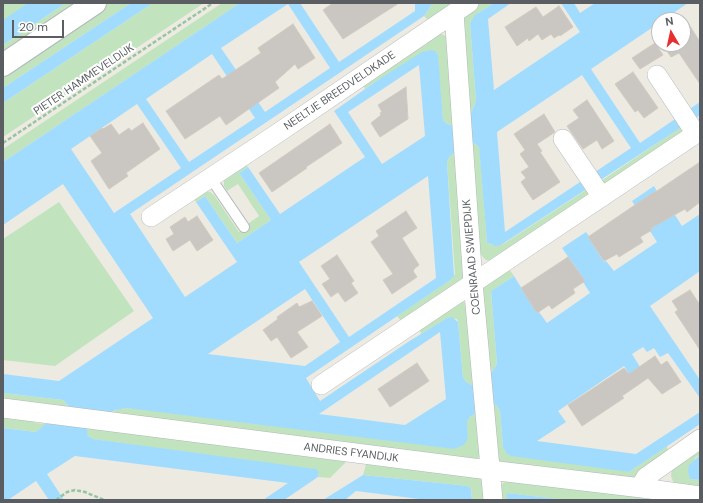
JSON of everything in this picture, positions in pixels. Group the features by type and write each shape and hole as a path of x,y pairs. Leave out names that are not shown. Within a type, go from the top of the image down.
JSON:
{"street":[{"path":"3,65 95,3"},
{"name":"COENRAAD SWIEPDIJK","path":"462,8 461,112 473,283 493,500"},
{"name":"NEELTJE BREEDVELDKADE","path":"151,217 462,8"},
{"path":"321,385 473,283 599,193 695,130 657,75"},
{"path":"563,140 599,193"},
{"name":"ANDRIES FYANDIJK","path":"3,408 700,496"},
{"path":"642,488 646,477 700,439"}],"lane":[{"path":"210,177 244,227"}],"path":[{"name":"PIETER HAMMEVELDIJK","path":"3,144 213,3"},
{"path":"56,500 67,492 75,490 85,492 104,500"}],"green space":[{"path":"3,3 38,3 3,26"},
{"path":"66,3 85,3 3,58 3,45"},
{"path":"109,3 131,3 3,88 3,74"},
{"path":"153,3 204,3 3,137 3,103"},
{"path":"222,3 240,3 3,162 3,149"},
{"path":"433,3 449,3 449,9 431,23 424,16"},
{"path":"479,3 494,3 478,13 470,23 476,101 472,111 466,115 462,20 470,9"},
{"path":"439,33 446,36 458,120 450,125 443,120 437,53 375,82 365,89 363,85"},
{"path":"684,125 686,130 607,186 598,183"},
{"path":"471,143 479,147 487,243 491,245 501,245 505,243 589,188 592,193 493,261 486,260 480,254"},
{"path":"455,153 467,278 401,321 397,316 449,281 455,274 447,162 450,156"},
{"path":"243,160 248,167 239,173 271,220 237,243 205,196 196,202 191,195 204,190 214,195 239,232 259,216 238,184 227,191 224,186 224,178"},
{"path":"59,202 134,311 55,366 3,360 3,239"},
{"path":"507,266 514,276 491,291 497,364 492,372 487,375 481,289"},
{"path":"460,301 466,303 478,381 472,385 466,382 463,377 457,319 447,318 421,334 419,328"},
{"path":"3,393 63,400 68,405 63,410 3,403"},
{"path":"491,403 497,406 500,411 503,447 629,472 667,446 668,455 629,482 497,462"},
{"path":"126,408 468,438 466,421 480,410 481,455 477,459 107,416 117,409"},
{"path":"3,417 47,424 36,432 3,428"},
{"path":"95,425 347,461 330,478 318,477 319,472 93,439 88,436 87,430"},
{"path":"700,446 700,455 695,458 690,479 700,480 700,491 674,484 671,476 672,467"},
{"path":"367,461 483,478 487,500 472,500 471,489 468,486 363,475"},
{"path":"507,480 639,493 645,500 566,500 507,493 507,500 497,500 498,491"}],"water":[{"path":"28,3 66,3 3,45 3,20"},
{"path":"131,3 153,3 3,103 3,88"},
{"path":"240,3 300,3 339,62 415,11 415,3 433,3 424,16 130,214 185,297 237,262 196,202 205,196 237,243 271,220 239,173 248,167 280,214 365,157 334,111 375,82 422,52 431,50 435,51 438,55 443,120 450,125 472,111 476,101 470,23 475,15 494,3 511,3 488,19 494,90 580,32 561,3 574,3 580,13 595,3 688,3 675,12 651,12 651,28 591,69 640,143 700,102 700,115 501,245 495,246 487,243 479,147 471,143 450,156 447,162 454,276 449,281 306,378 320,401 408,342 447,318 452,317 458,322 463,377 466,382 472,385 492,372 497,364 491,291 514,276 537,313 539,312 547,323 590,293 583,282 585,281 562,248 586,232 604,262 606,261 614,271 657,242 650,231 652,229 632,201 654,186 657,191 656,192 672,216 675,215 682,226 700,214 700,271 650,306 700,380 700,398 668,353 660,357 654,348 647,352 643,347 632,354 642,370 631,377 624,366 558,411 566,422 537,441 636,454 700,412 700,424 629,472 511,456 507,454 503,447 500,411 497,406 491,403 470,417 467,421 468,438 464,445 454,449 126,408 115,410 87,430 88,436 93,439 316,469 319,472 318,477 284,500 263,500 288,483 75,456 47,474 64,500 49,500 36,481 8,500 3,500 3,428 36,432 68,405 63,400 3,393 3,374 59,381 153,318 63,184 3,225 3,162","holes":["288,4 330,68 265,112 221,48","212,54 255,118 189,162 146,99","419,65 425,136 382,164 348,112","582,75 631,148 505,232 497,132","137,104 181,168 114,213 71,149","428,176 436,278 349,337 299,262","305,289 340,342 305,366 208,354","440,332 446,399 405,425 319,414"]},
{"path":"700,455 700,480 690,479 688,472 689,465"},
{"path":"363,475 468,486 471,489 472,500 427,500 356,491 345,500 323,500"},
{"path":"507,493 566,500 507,500"}],"building":[{"path":"333,3 399,3 343,39 323,10"},
{"path":"559,6 573,27 560,36 559,35 554,38 551,34 542,40 538,34 529,41 528,38 517,46 505,27 536,7 543,17"},
{"path":"293,24 315,58 298,69 295,64 275,82 279,88 226,125 220,116 185,139 166,111 219,75 222,79 261,53 258,48"},
{"path":"691,28 700,42 700,84 679,53 671,57 668,52 691,52"},
{"path":"651,46 651,52 661,52 663,55 640,69 632,58"},
{"path":"633,72 658,108 644,118 638,110 635,112 615,84"},
{"path":"406,87 408,119 380,137 371,123 381,115 380,113 382,112 378,105"},
{"path":"587,100 614,141 602,149 597,140 583,149 567,126 579,118 573,110"},
{"path":"544,114 555,132 537,144 542,151 540,152 560,182 533,200 521,182 526,178 521,172 529,167 520,154 525,150 514,134"},
{"path":"143,123 160,149 126,173 128,176 109,189 91,161 102,153 90,136 111,124 119,135 129,128 131,131"},
{"path":"330,124 342,143 272,192 259,173"},
{"path":"700,162 700,202 687,212 685,209 651,228 652,230 640,237 643,242 619,257 617,254 604,261 588,237"},
{"path":"406,211 417,228 402,238 419,265 413,271 417,277 392,294 383,280 393,274 371,242 379,236 376,231"},
{"path":"197,216 213,240 197,251 190,240 173,251 166,239 174,234 170,227 185,217 188,222"},
{"path":"337,255 354,281 351,283 358,293 345,302 338,292 331,297 322,284 330,279 321,266"},
{"path":"568,257 585,281 573,289 575,293 552,309 549,305 537,313 521,288"},
{"path":"690,290 700,305 700,350 675,312 678,310 672,301"},
{"path":"312,301 322,316 297,332 308,347 291,358 277,337 271,341 263,330 278,319 277,317 297,303 299,307"},
{"path":"655,356 661,365 667,361 681,382 662,394 648,378 622,396 624,398 582,426 568,405 624,368 629,374"},
{"path":"417,363 429,381 390,407 378,389"}]}
